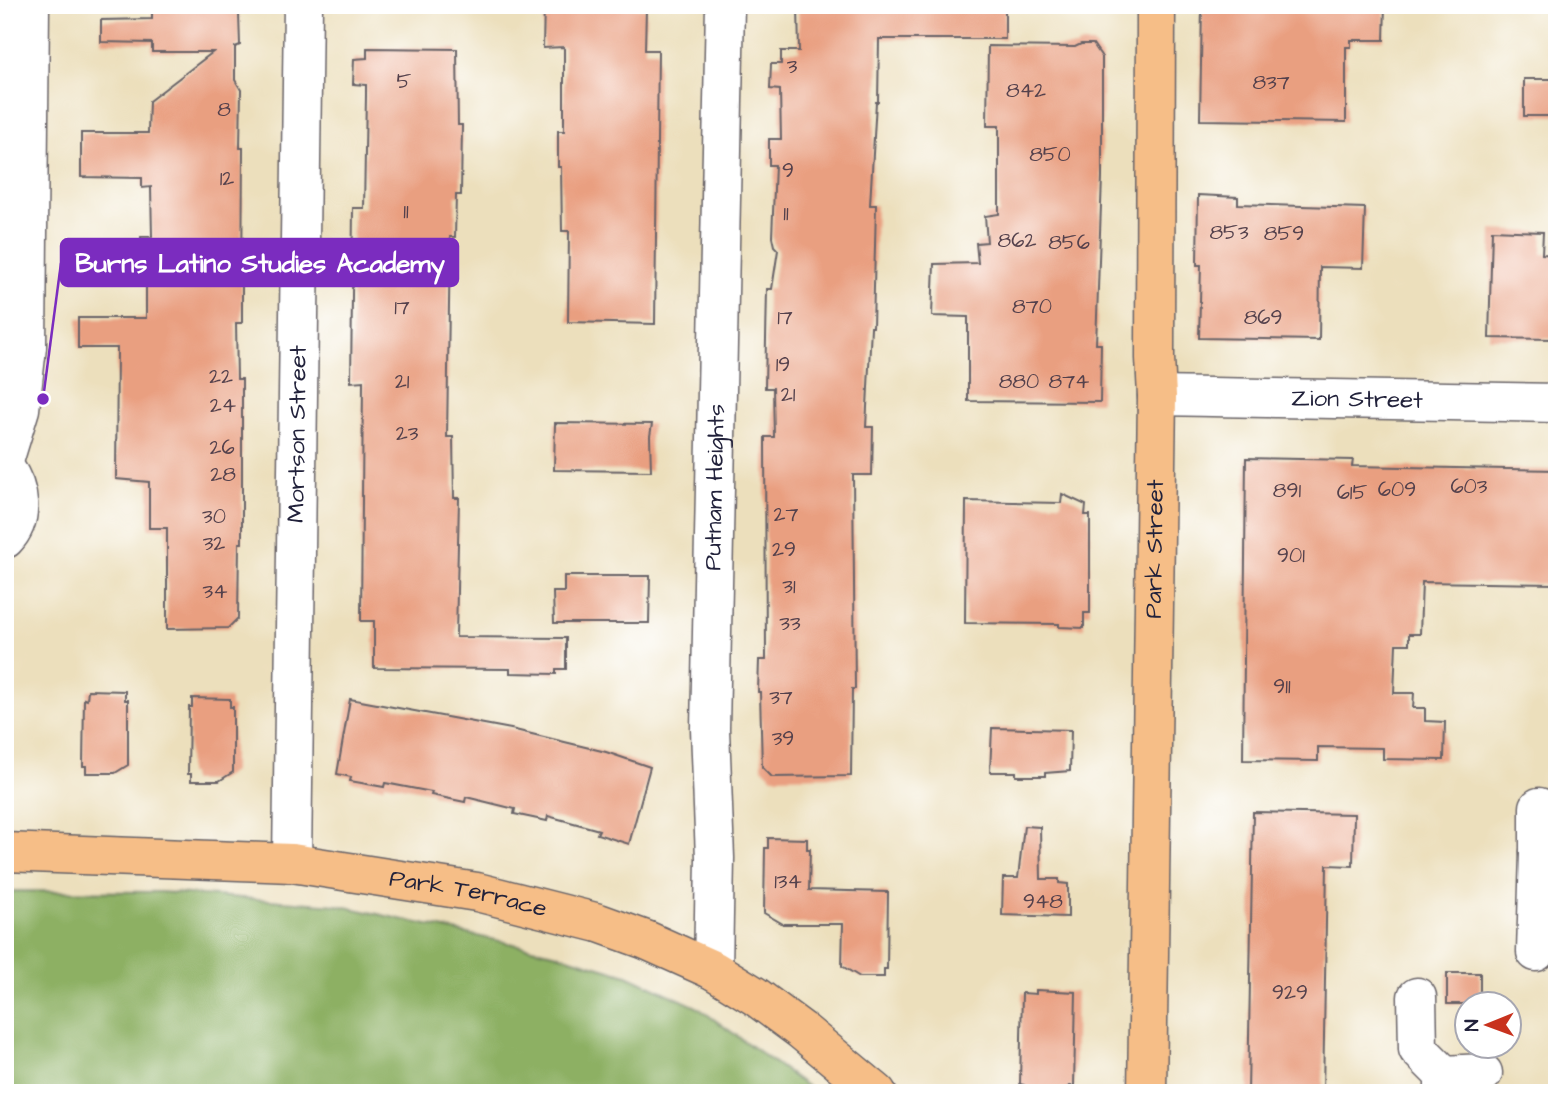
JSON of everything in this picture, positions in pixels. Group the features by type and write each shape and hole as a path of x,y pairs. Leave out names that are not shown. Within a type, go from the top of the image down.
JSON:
{"main road":[{"name":"Park Street","path":"1147,1093 1157,396 1156,5"},
{"name":"Park Terrace","path":"5,852 292,863 428,883 536,905 646,940 713,970 755,996 801,1030 877,1093"}],"street":[{"path":"5,458 20,409 27,347 30,5"},
{"name":"Mortson Street","path":"292,863 303,5"},
{"name":"Putnam Heights","path":"713,970 715,858 710,729 725,5"},
{"name":"Zion Street","path":"1157,396 1557,403"},
{"path":"5,468 14,480 19,498 18,517 5,539"},
{"path":"1536,952 1548,852 1539,807"},
{"path":"1417,998 1418,1049 1444,1084 1483,1073"}],"green space":[{"path":"5,891 161,892 337,905 554,953 627,975 697,1007 816,1093 5,1093"}],"building":[{"path":"544,5 646,8 645,50 658,50 655,324 568,322 569,231 562,231 561,167 558,167 558,131 564,131 564,47 543,48"},
{"path":"901,5 1003,5 1005,39 879,39 878,102 870,205 876,205 873,327 866,427 873,427 872,475 853,475 855,689 852,689 851,776 772,777 762,767 758,692 759,660 766,660 765,437 774,437 773,388 765,388 767,289 772,289 778,250 772,237 775,165 769,165 769,139 781,139 780,90 770,89 771,64 781,64 781,51 799,51 798,7 901,8"},
{"path":"1202,5 1385,5 1384,40 1351,40 1351,47 1346,47 1346,122 1200,120"},
{"path":"152,7 235,7 235,14 239,14 240,45 235,47 235,80 241,90 240,148 243,148 242,323 236,323 237,379 242,379 242,543 239,543 238,618 228,628 167,629 167,528 149,528 149,482 116,479 117,348 78,348 78,318 146,318 146,263 140,263 141,237 152,237 151,187 142,188 142,178 81,177 81,133 148,133 149,101 213,52 152,52 152,43 101,42 101,20 152,19"},
{"path":"1093,44 1102,57 1102,177 1096,344 1101,344 1100,402 968,401 968,317 932,316 934,264 978,263 976,243 987,242 985,216 999,214 999,126 987,126 988,46 1075,47"},
{"path":"367,48 457,49 458,125 462,125 461,195 456,195 455,237 450,237 447,437 453,437 454,498 459,498 456,637 566,638 566,669 556,669 556,674 510,673 510,669 374,668 374,621 361,621 363,381 351,382 353,208 364,208 366,95 366,85 353,84 354,59 367,58"},
{"path":"1524,79 1557,79 1557,116 1524,116"},
{"path":"1198,195 1238,197 1238,204 1365,208 1363,268 1320,267 1319,340 1199,338 1201,265 1197,265"},
{"path":"1492,230 1543,232 1542,254 1557,255 1557,339 1489,338"},
{"path":"555,423 652,424 651,471 554,470"},
{"path":"1246,458 1353,460 1352,466 1557,470 1557,584 1422,582 1420,634 1409,634 1409,644 1396,644 1394,693 1414,693 1413,708 1425,708 1425,721 1445,722 1444,760 1383,759 1383,748 1318,747 1318,761 1243,760"},
{"path":"1062,494 1086,505 1085,515 1090,515 1090,613 1084,613 1084,628 1059,627 1059,624 965,623 966,501 1061,503"},
{"path":"564,576 650,576 649,623 554,623 553,592 564,592"},
{"path":"88,690 125,691 125,700 128,700 128,765 115,773 86,773 86,766 83,766 84,699 87,700"},
{"path":"192,698 230,699 230,707 233,707 233,772 219,781 191,781 191,774 188,774 189,707 192,707"},
{"path":"350,699 511,729 606,752 650,767 629,844 597,834 599,830 548,816 547,821 514,814 515,809 466,797 465,802 431,795 432,792 385,783 384,787 350,781 351,777 337,774"},
{"path":"992,728 1071,730 1070,771 1045,773 1045,776 1016,776 1016,772 990,772"},
{"path":"1253,812 1354,814 1353,866 1327,865 1323,1093 1248,1093"},
{"path":"1024,826 1040,827 1041,879 1059,879 1059,883 1068,884 1068,917 1002,915 1003,878 1018,878"},
{"path":"768,838 807,839 807,849 810,849 809,890 888,892 887,969 884,969 884,977 860,977 842,966 843,924 783,924 764,913 765,848 768,848"},
{"path":"1447,973 1480,973 1480,990 1454,990 1454,1004 1447,1004"},
{"path":"1036,990 1076,992 1074,1086 1069,1086 1069,1091 1032,1093 1024,1091 1024,1085 1020,1084 1022,993 1036,994"}],"place":[{"name":"Burns Latino Studies Academy","path":"43,399"}]}
